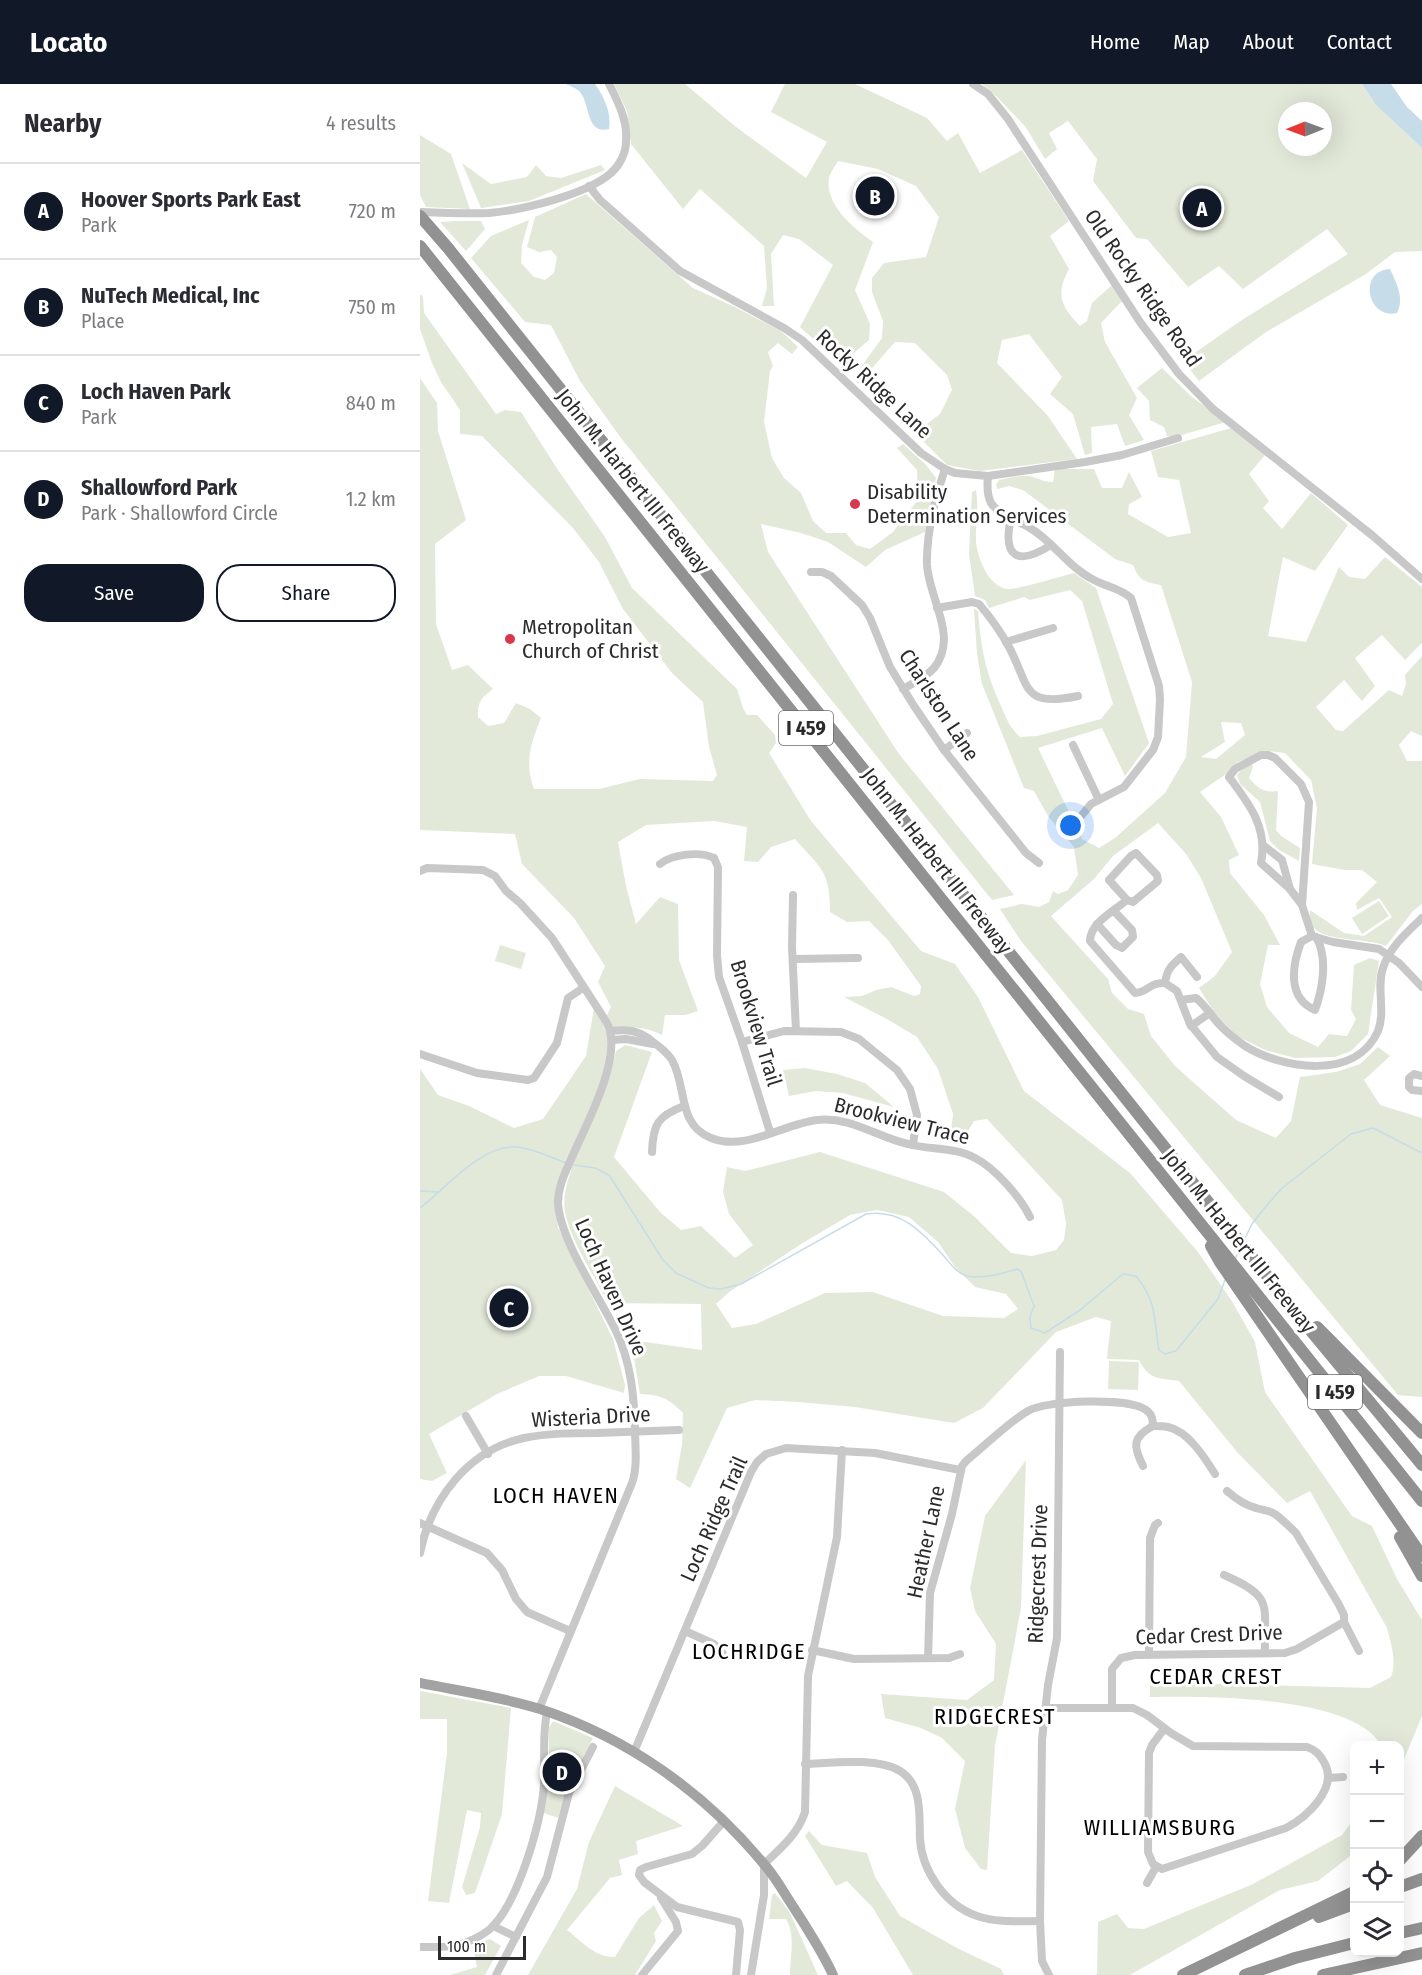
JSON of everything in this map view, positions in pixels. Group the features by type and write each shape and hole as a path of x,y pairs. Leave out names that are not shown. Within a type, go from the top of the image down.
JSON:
{"highway":[{"name":"John M. Harbert III Freeway","path":"420,214 1201,1193 1422,1466"},
{"name":"John M. Harbert III Freeway","path":"420,247 1193,1215 1220,1262 1245,1288 1422,1501"},
{"path":"1262,1269 1422,1433"},
{"path":"1245,1288 1341,1437 1422,1556"},
{"path":"1341,1437 1422,1576"},
{"path":"1404,1856 1422,1836"},
{"path":"1404,1886 1422,1879"},
{"path":"1183,1975 1350,1894"},
{"path":"1243,1946 1350,1906"},
{"path":"1404,1932 1422,1928"},
{"path":"1245,1975 1350,1944"},
{"path":"1323,1975 1422,1953"}],"main road":[{"path":"420,1683 543,1710 596,1731 634,1752 692,1791 764,1864 822,1952 833,1975"}],"street":[{"path":"420,214 476,213 515,209 551,200 589,186 611,173 619,163 626,147 626,133 623,117 609,84"},
{"name":"Old Rocky Ridge Road","path":"973,84 988,94 1008,119 1140,322 1191,387 1214,409 1373,536 1422,579"},
{"name":"Rocky Ridge Lane","path":"589,186 600,200 674,267 802,340 908,442 945,469 956,473 988,476 1104,459 1178,438"},
{"path":"903,689 928,673 940,656 944,630 928,577 927,557 945,469"},
{"path":"988,476 987,490 996,509 1032,529 1094,581 1125,593 1131,598 1159,686 1158,737 1153,750 1124,787 1091,804 1082,814"},
{"path":"1011,518 1010,547 1016,556 1041,551 1051,545"},
{"name":"Charlston Lane","path":"811,572 822,572 831,576 862,605 870,618 886,660 944,750 1026,853 1039,863"},
{"path":"936,608 972,602 979,604 1006,642 1024,685 1033,694 1041,699 1053,700 1078,696"},
{"path":"1006,642 1053,628"},
{"path":"944,750 967,733"},
{"path":"1073,745 1099,800"},
{"path":"1302,905 1309,802 1301,784 1294,776 1275,758 1261,755 1235,769 1229,777 1254,813 1260,826 1264,846 1261,863 1290,889 1302,905 1314,936 1321,945 1323,964 1321,995 1315,1010 1301,1001 1296,992 1294,980 1296,956 1300,942 1314,936 1333,942 1379,949 1409,972 1422,987"},
{"path":"1264,846 1282,860 1290,889"},
{"path":"1136,853 1157,875 1158,881 1133,902 1127,900 1108,880 1136,853"},
{"name":"Brookview Trail","path":"660,864 672,857 717,856 717,967 770,1132"},
{"path":"420,871 427,868 483,870 491,873 552,938 602,1015 611,1036"},
{"path":"793,895 796,1031"},
{"path":"1127,900 1090,932 1091,944 1136,993 1156,983 1165,983 1177,991 1191,1026 1217,1057 1279,1097"},
{"path":"1097,924 1116,945 1122,948 1133,937 1132,930 1114,911"},
{"path":"1181,1000 1196,998 1226,1031 1253,1050 1284,1062 1327,1065 1350,1060 1365,1049 1377,1031 1381,1013 1382,969 1388,956 1422,918"},
{"path":"1165,983 1168,968 1181,957 1197,977"},
{"path":"793,959 858,958"},
{"path":"420,1054 477,1073 528,1080 534,1078 557,1043 568,998 583,988"},
{"path":"1191,1026 1210,1013"},
{"name":"Brookview Trace","path":"611,1036 623,1030 638,1032 668,1055 675,1067 684,1106 692,1123 710,1138 722,1142 736,1142 808,1121 847,1122 913,1145 958,1152 975,1158 990,1168 1021,1200 1030,1217"},
{"path":"742,1042 776,1032 841,1032 853,1035 897,1070 910,1089 916,1106 913,1145"},
{"name":"Loch Haven Drive","path":"493,1926 525,1868 531,1849 543,1794 545,1725 543,1710 570,1631 636,1469 633,1386 616,1332 559,1217 558,1196 565,1173 604,1081 611,1059 611,1036"},
{"path":"1422,1076 1414,1074 1409,1078 1408,1083 1412,1090 1422,1091"},
{"path":"652,1152 653,1136 658,1122 666,1113 684,1106"},
{"name":"Ridgecrest Drive","path":"1049,1975 1042,1961 1040,1921 1042,1740 1047,1685 1056,1648 1058,1624 1060,1352"},
{"path":"960,1470 966,1461 1028,1411 1042,1406 1059,1403 1132,1404 1146,1410 1153,1418 1153,1426"},
{"path":"466,1416 488,1454"},
{"path":"1143,1466 1136,1450 1136,1443 1142,1432 1153,1426 1169,1427 1195,1446 1215,1474"},
{"name":"Wisteria Drive","path":"420,1553 424,1524 438,1502 467,1468 488,1454 522,1438 552,1434 680,1430"},
{"name":"Loch Ridge Trail","path":"634,1752 751,1472 766,1454 779,1448 842,1450 894,1455 960,1470"},
{"path":"752,1975 764,1895 764,1864 790,1839 801,1823 805,1812 807,1690 812,1650 837,1537 842,1450"},
{"name":"Heather Lane","path":"928,1658 930,1593 952,1515 960,1470"},
{"path":"1227,1491 1244,1504 1277,1515 1296,1533 1338,1603 1344,1615 1344,1622 1359,1651"},
{"path":"1149,1655 1150,1538 1152,1530 1158,1523"},
{"path":"424,1524 488,1553 502,1570 516,1599 527,1611 570,1631"},
{"path":"1224,1575 1249,1586 1262,1599 1265,1653"},
{"name":"Cedar Crest Drive","path":"1112,1707 1111,1675 1114,1664 1121,1658 1149,1655 1285,1653 1297,1649 1344,1622"},
{"path":"685,1631 714,1644 723,1654"},
{"path":"812,1650 854,1659 949,1658 960,1654"},
{"path":"1046,1708 1126,1707 1139,1711 1193,1746 1307,1747 1320,1755 1329,1778 1320,1797 1299,1821 1286,1828 1162,1869 1156,1866 1148,1852 1149,1762 1152,1745 1164,1729"},
{"path":"496,1975 547,1877 569,1793 593,1747"},
{"path":"805,1764 873,1764 900,1771 909,1778 917,1794 922,1856 931,1877 949,1899 976,1916 1003,1921 1040,1921"},
{"path":"1329,1778 1343,1777"},
{"path":"724,1821 692,1854 646,1867 640,1870 639,1875 644,1882 677,1906 738,1923 740,1930 736,1975"},
{"path":"1147,1883 1156,1866"},
{"path":"642,1975 678,1931 676,1922 658,1892"},
{"path":"420,1947 460,1945 493,1926 516,1937"}],"green space":[{"path":"614,84 685,84 736,127 806,178 827,142 771,112 785,84 855,84 927,118 947,141 958,133 980,173 1022,150 1069,221 1050,236 1069,269 1061,293 1064,306 1080,326 1087,321 1092,303 1112,285 1122,301 1101,323 1105,342 1137,398 1129,415 1144,440 1125,446 1117,424 1091,427 1092,453 1085,455 1073,414 1050,394 1062,377 1029,334 1002,340 997,363 1048,416 1077,459 980,471 947,465 915,433 940,414 952,390 947,375 915,343 895,342 858,384 853,378 882,338 883,321 872,292 872,278 884,263 926,257 939,217 916,186 878,169 838,161 830,174 829,188 836,207 850,223 873,242 855,290 870,324 869,340 841,364 800,327 833,265 799,239 783,235 771,254 774,306 762,306 767,288 764,246 700,189 683,209 631,144 627,111"},
{"path":"982,84 1362,84 1376,105 1422,148 1422,251 1395,252 1366,274 1266,332 1199,381 1183,361 1242,320 1348,254 1327,229 1243,289 1219,266 1188,287 1147,239 1136,238 1093,181 1097,159 1068,121 1049,133 1057,149 1045,159 1025,126"},
{"path":"420,135 451,154 470,209 426,207 420,195"},
{"path":"462,163 491,184 527,177 536,165 546,176 561,178 601,165 605,170 529,201 481,208"},
{"path":"586,194 693,288 781,331 798,347 792,354 778,343 768,352 773,366 770,371 764,422 772,458 784,478 801,493 813,521 826,533 846,533 856,545 870,549 893,532 918,500 917,470 897,448 903,444 926,465 936,478 925,532 885,550 866,567 828,542 761,524 768,552 899,754 1014,895 992,900 621,438 580,381 551,325 525,322 471,258 491,236 529,220 522,245 521,263 534,277 545,280 554,273 557,257 551,250 539,252 527,247 535,217"},
{"path":"481,221 485,229 466,251 440,222"},
{"path":"420,294 423,297 424,313 496,414 505,410 521,412 605,537 632,588 737,689 747,715 757,715 775,735 776,743 769,753 811,821 921,951 955,964 978,997 1024,1091 1130,1173 1198,1252 1233,1303 1255,1342 1265,1392 1352,1516 1372,1526 1397,1579 1422,1620 1422,1716 1404,1759 1404,1741 1377,1741 1365,1729 1340,1716 1309,1708 1239,1699 1150,1697 1150,1684 1370,1688 1391,1677 1393,1671 1392,1646 1387,1628 1310,1491 1287,1503 1237,1452 1179,1381 1151,1375 1139,1360 1107,1359 1111,1321 1096,1317 1056,1332 983,1408 954,1423 855,1407 798,1402 755,1400 727,1408 690,1488 676,1479 682,1444 683,1413 664,1398 640,1394 631,1340 702,1350 701,1304 608,1303 577,1246 565,1212 567,1183 572,1166 608,1082 616,1051 625,1045 652,1052 614,1157 660,1212 681,1230 701,1226 735,1258 753,1245 729,1214 723,1192 727,1167 745,1171 820,1152 944,1192 975,1217 1011,1253 1032,1256 1056,1250 1064,1240 1066,1224 1062,1200 987,1119 974,1121 960,1145 950,1141 953,1114 938,1069 917,1037 844,997 862,996 891,987 914,996 920,994 921,986 888,940 869,921 847,922 830,912 826,878 818,864 795,839 771,847 758,862 744,861 747,827 714,821 646,825 618,842 636,924 660,897 678,904 679,960 698,1011 685,1015 665,1015 662,1035 638,1028 613,1027 607,1015 611,1007 598,982 605,966 574,918 522,864 515,834 420,830 420,378 437,403 438,431 466,520 435,544 436,624 452,670 468,665 493,689 481,700 478,717 488,726 504,723 516,703 530,709 541,718 534,736 529,761 534,789 599,789 640,779 713,781 717,775 709,747 703,702 672,673 623,609 599,562 573,528 482,436 460,434 460,410 441,382 420,329","holes":["877,1210 909,1217 938,1242 955,1267 975,1287 1006,1294 1018,1309 1004,1318 943,1316 873,1292 825,1293 756,1324 732,1328 716,1304 729,1292 801,1244 850,1215"]},
{"path":"1162,368 1192,397 1226,422 1175,437 1167,436 1164,427 1150,420 1149,401 1137,388"},
{"path":"1231,428 1265,455 1249,474 1269,501 1263,508 1282,529 1311,493 1348,525 1315,571 1283,557 1268,636 1306,642 1339,567 1349,577 1365,579 1385,557 1422,587 1422,643 1405,660 1382,635 1355,658 1375,686 1362,701 1344,680 1316,707 1336,730 1343,731 1389,690 1402,696 1406,684 1405,675 1422,656 1422,736 1411,731 1399,745 1407,761 1422,761 1422,904 1413,911 1386,946 1333,937 1316,930 1310,922 1310,910 1344,933 1364,936 1392,917 1379,898 1357,910 1356,903 1377,882 1362,870 1344,870 1312,864 1317,808 1311,780 1285,753 1268,751 1238,762 1226,774 1200,792 1221,817 1239,855 1229,860 1230,873 1264,915 1280,945 1268,945 1260,984 1267,1007 1289,1033 1318,1047 1329,1034 1347,1036 1356,1019 1351,1010 1354,965 1370,958 1379,961 1368,1034 1351,1051 1335,1057 1295,1058 1265,1050 1239,1037 1217,1017 1199,988 1215,976 1232,952 1201,878 1186,854 1158,823 1113,856 1094,879 1051,916 1108,979 1112,993 1128,1009 1144,1014 1151,1036 1175,1066 1236,1120 1276,1138 1291,1121 1300,1077 1336,1072 1360,1064 1378,1047 1390,1056 1364,1080 1380,1105 1422,1118 1422,1397 1398,1395 1021,941 1000,909 1022,904 1039,907 1049,902 1053,891 1058,894 1068,890 1078,875 1074,847 1048,816 1034,791 1024,788 982,684 974,609 978,611 982,648 991,682 1007,719 1020,737 1037,736 1101,719 1113,704 1082,601 1070,590 1030,600 1024,597 989,608 985,600 975,596 969,554 972,492 976,490 976,541 979,555 989,577 1000,587 1012,589 1074,573 1096,588 1149,743 1125,776 1102,728 1038,748 1082,839 1099,848 1115,838 1165,793 1186,757 1192,682 1161,585 1143,580 1133,565 1115,559 1023,490 1009,486 997,489 996,485 999,480 1021,476 1053,482 1055,469 1094,469 1102,488 1122,488 1129,472 1142,497 1129,504 1128,514 1168,537 1191,533 1179,480 1158,477 1151,451","holes":["1221,722 1241,723 1245,735 1216,759 1201,757 1225,742"]},
{"path":"1251,763 1253,767 1249,778 1252,782 1265,790 1278,791 1276,830 1300,848 1299,861 1279,850 1270,841 1260,802 1240,784 1237,775"},
{"path":"1379,901 1389,916 1362,934 1352,918"},
{"path":"500,945 526,953 521,969 495,961"},
{"path":"594,1008 608,1038 605,1065 561,1179 557,1203 558,1227 613,1339 625,1385 624,1393 566,1376 539,1376 497,1394 429,1434 447,1473 432,1481 420,1479 420,1069 438,1095 469,1106 514,1128 543,1119 586,1056"},
{"path":"805,1068 837,1074 865,1083 894,1107 843,1093 816,1091 789,1096 783,1070"},
{"path":"1109,1361 1139,1362 1138,1390 1108,1389"},
{"path":"1026,1460 1021,1608 995,1746 987,1870 981,1869 965,1848 955,1809 965,1761 942,1738 921,1728 885,1718 881,1694 967,1700 994,1680 996,1644 975,1611 970,1588 985,1516"},
{"path":"420,1691 511,1708 502,1814 475,1893 466,1895 462,1887 480,1827 481,1813 467,1810 449,1903 428,1901 447,1753 447,1719 420,1719"},
{"path":"553,1721 593,1738 566,1791 558,1818 541,1812 549,1783 549,1728"},
{"path":"615,1786 683,1826 636,1841 638,1854 619,1860 622,1875 610,1878 567,1930 595,1952 615,1957 639,1918 654,1905 662,1921 654,1933 656,1941 635,1975 528,1975 577,1889 589,1842"},
{"path":"1350,1824 1350,1856 1318,1881 1280,1890 1130,1975 1096,1975 1098,1922 1117,1914 1128,1928 1144,1929 1253,1884 1342,1835"},
{"path":"809,1831 822,1845 867,1853 875,1877 900,1916 957,1948 1001,1969 1004,1975 913,1975 873,1908 847,1881 836,1886 805,1836"},
{"path":"775,1893 790,1913 818,1975 790,1975 792,1939 789,1926 786,1919 769,1919 772,1895"},
{"path":"490,1939 501,1946 485,1975 450,1975 477,1967 473,1946"}],"water":[{"path":"566,84 595,84 606,105 609,129 601,130 592,123 583,96 578,90"},
{"path":"1362,84 1391,84 1407,107 1422,121 1422,148 1376,105"},
{"path":"1390,269 1400,296 1397,313 1387,313 1379,309 1373,303 1370,294 1373,278 1380,272"}],"waterway":[{"path":"1244,1240 1252,1224 1281,1189 1351,1134 1373,1128 1422,1153"},
{"path":"420,1208 465,1169 491,1152 517,1147 542,1153 566,1163"},
{"path":"574,1165 595,1168 609,1175 663,1260 676,1273 709,1288 721,1289 741,1284 866,1214 878,1213 900,1218 918,1230 963,1275 979,1277 1017,1269 1021,1271 1034,1306 1030,1317 1031,1328 1045,1333 1080,1310 1123,1274 1136,1276 1151,1303 1159,1350 1165,1354 1176,1351 1218,1299 1225,1280"},
{"path":"420,1191 440,1192"},
{"path":"1235,1259 1239,1250"}],"place":[{"name":"NuTech Medical, Inc","path":"875,196"},
{"name":"Hoover Sports Park East","path":"1202,208"},
{"name":"Disability Determination Services","path":"855,504"},
{"name":"Metropolitan Church of Christ","path":"510,639"},
{"name":"Loch Haven Park","path":"509,1308"},
{"name":"Shallowford Park","path":"562,1772"}],"district":[{"name":"LOCH HAVEN","path":"556,1495"},
{"name":"LOCHRIDGE","path":"749,1651"},
{"name":"CEDAR CREST","path":"1216,1676"},
{"name":"RIDGECREST","path":"995,1716"},
{"name":"WILLIAMSBURG","path":"1160,1827"}]}
